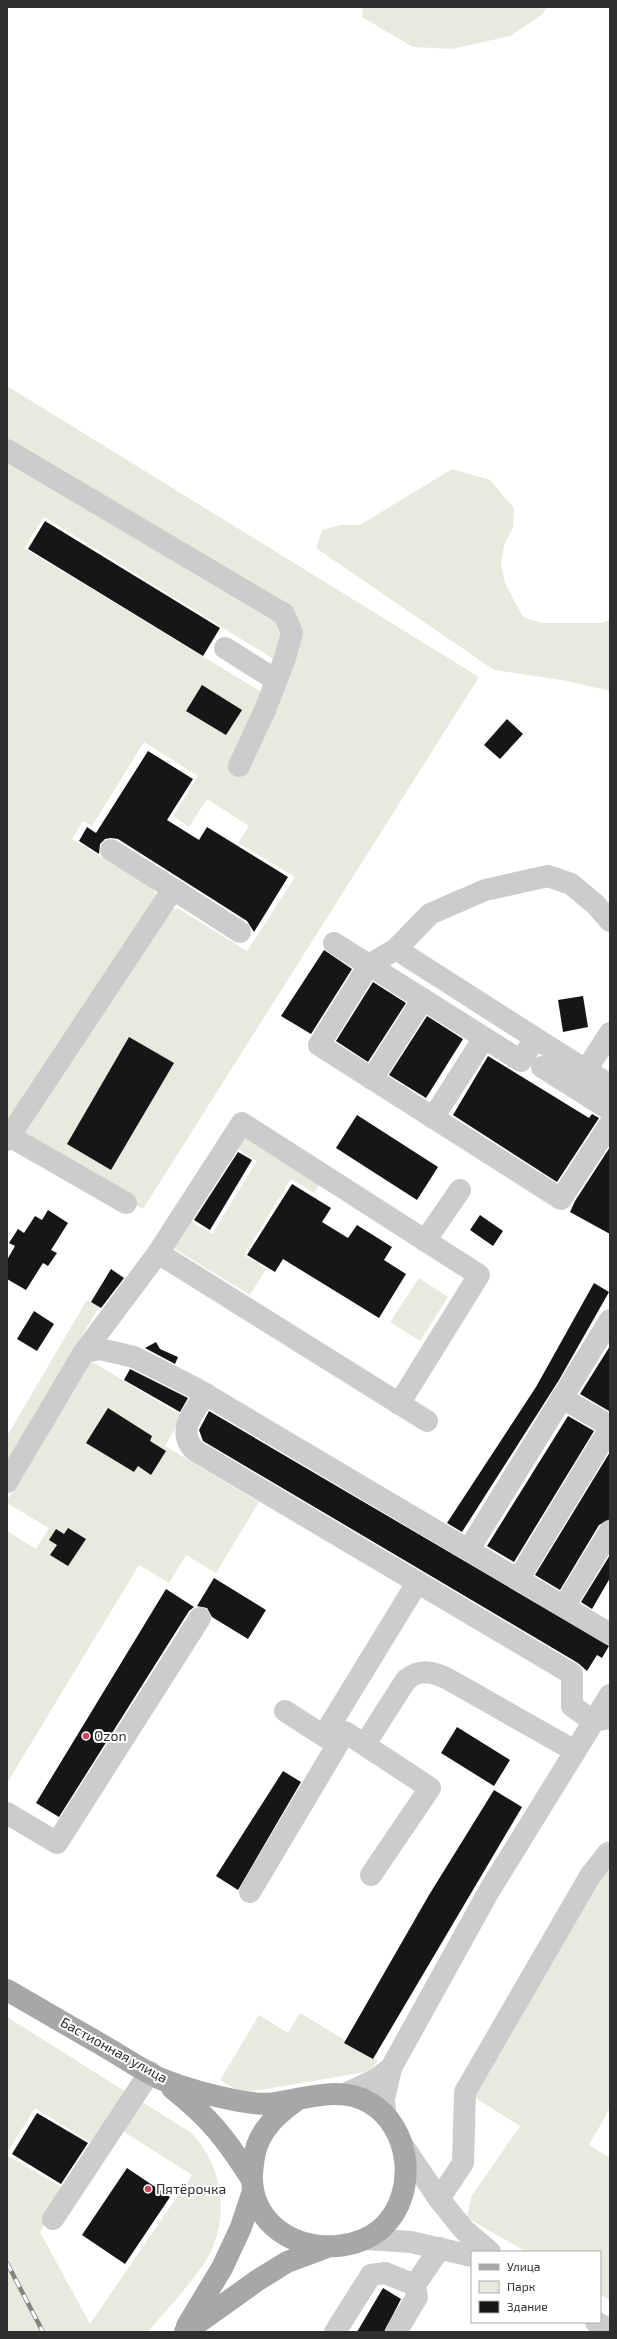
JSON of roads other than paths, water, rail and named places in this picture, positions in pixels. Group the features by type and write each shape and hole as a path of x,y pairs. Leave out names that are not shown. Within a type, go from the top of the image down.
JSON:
{"main road":[{"name":"Бастионная улица","path":"7,1990 155,2075 206,2094 241,2101 272,2104 320,2095 346,2094 368,2101 385,2113 396,2128 403,2146 405,2168 403,2190 396,2210 384,2226 366,2239 347,2246 326,2247"},
{"path":"155,2075 204,2114 228,2142 252,2185 259,2209 274,2227 284,2235 303,2244 326,2247"},
{"path":"184,2332 222,2268 241,2227 252,2185 254,2152 264,2131 279,2112 297,2100"},
{"path":"184,2332 258,2280 287,2262 326,2247"}],"street":[{"path":"7,450 284,614 292,632 276,680 240,766"},
{"path":"225,648 276,680"},
{"path":"111,850 240,932"},
{"path":"610,921 595,904 570,884 548,876 485,890 430,914 396,950 370,965 319,1045 562,1199 610,1124"},
{"path":"126,1203 8,1140 173,889"},
{"path":"334,943 520,1061 535,1038"},
{"path":"396,950 610,1086"},
{"path":"372,1079 423,999"},
{"path":"586,1070 610,1032"},
{"path":"433,1118 484,1038"},
{"path":"542,1067 610,1110"},
{"path":"7,1482 84,1352 158,1253 242,1123 479,1275 399,1404"},
{"path":"425,1241 460,1190"},
{"path":"158,1253 427,1422"},
{"path":"469,1549 610,1320"},
{"path":"84,1352 100,1349 134,1358 206,1394 565,1605 610,1634"},
{"path":"206,1394 186,1425 186,1439 194,1450 572,1674 572,1706 602,1719"},
{"path":"519,1578 610,1427 562,1398"},
{"path":"565,1605 610,1530"},
{"path":"250,1892 417,1583"},
{"path":"7,1813 57,1843 200,1618"},
{"path":"365,1744 406,1680 412,1675 424,1672 446,1678 575,1751"},
{"path":"385,2113 384,2099 391,2068 489,1891 575,1751 602,1719 610,1695"},
{"path":"285,1711 331,1740"},
{"path":"331,1740 345,1732 430,1788 371,1875"},
{"path":"439,2199 462,2163 465,2092 590,1876 609,1853"},
{"path":"346,2094 377,2079 391,2068"},
{"path":"53,2219 155,2075"},
{"path":"403,2146 439,2199 464,2230 489,2251"},
{"path":"366,2239 411,2242 471,2256"},
{"path":"396,2332 417,2298 415,2285 440,2248"},
{"path":"335,2332 371,2275 385,2273 415,2285"},
{"path":"598,2323 610,2330"}],"railway":[{"path":"7,2263 43,2332"}],"place":[{"name":"Ozon","path":"86,1736"},
{"name":"Пятёрочка","path":"148,2189"}]}
